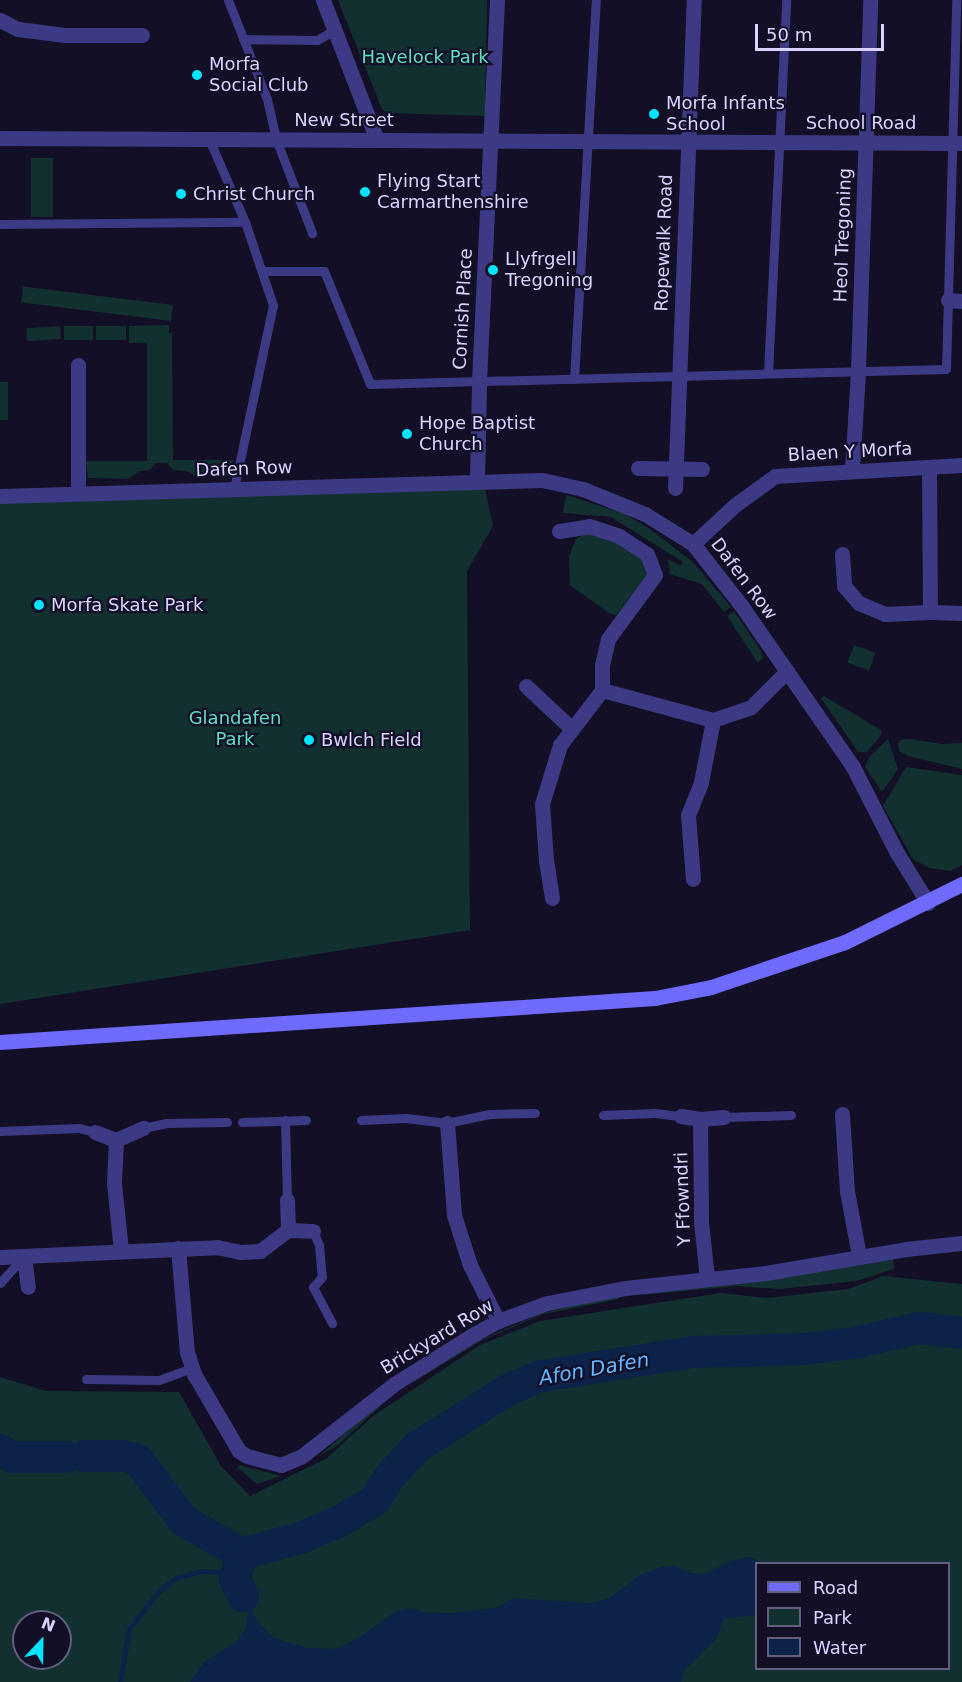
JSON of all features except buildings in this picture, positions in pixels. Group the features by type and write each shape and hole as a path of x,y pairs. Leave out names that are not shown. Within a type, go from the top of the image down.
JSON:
{"main road":[{"path":"0,1042 655,998 711,987 845,942 928,903 962,884"}],"street":[{"path":"323,0 377,140"},
{"name":"Cornish Place","path":"477,480 479,381 497,0"},
{"name":"Ropewalk Road","path":"675,488 694,0"},
{"name":"Heol Tregoning","path":"852,470 858,371 870,0"},
{"path":"0,20 18,29 65,35 142,36"},
{"name":"New Street","path":"0,138 688,141"},
{"name":"School Road","path":"688,141 957,143"},
{"path":"78,365 78,493"},
{"name":"Blaen Y Morfa","path":"693,544 735,505 775,476 962,465"},
{"path":"929,467 930,612"},
{"path":"638,468 702,469"},
{"name":"Dafen Row","path":"0,496 477,480 542,480 583,489 645,514 693,544 787,671 853,767 897,853 928,903"},
{"path":"552,898 546,861 542,804 560,745 602,690 602,665 608,639 655,575 647,554 619,536 589,525 559,531"},
{"path":"842,554 844,586 859,603 885,615 930,612 962,613"},
{"path":"602,690 713,720 751,707 787,671"},
{"path":"526,686 572,729"},
{"path":"693,879 688,815 701,782 713,720"},
{"path":"842,1114 847,1191 859,1256"},
{"path":"681,1116 699,1119 724,1117"},
{"name":"Y Ffowndri","path":"699,1119 701,1222 707,1278"},
{"path":"447,1123 454,1215 470,1265 498,1321"},
{"path":"95,1132 116,1140 143,1128"},
{"path":"116,1140 114,1183 121,1251"},
{"path":"287,1200 288,1230"},
{"path":"0,1257 216,1247 240,1252 260,1251 288,1230 313,1231"},
{"name":"Brickyard Row","path":"178,1248 187,1352 192,1368 239,1451 247,1456 281,1465 302,1456 394,1384 498,1321 547,1303 576,1296 707,1278 766,1273 859,1256 962,1243"},
{"path":"24,1256 28,1287"}],"lane":[{"path":"228,0 267,99 276,139 312,233"},
{"path":"574,379 596,0"},
{"path":"768,373 786,0"},
{"path":"264,271 324,271 370,384 946,369 955,300 956,0"},
{"path":"243,39 317,40 334,30"},
{"path":"209,139 264,271 273,305 234,488"},
{"path":"0,224 245,222"},
{"path":"362,1120 406,1118 447,1123 489,1114 535,1113"},
{"path":"603,1115 655,1113 681,1116"},
{"path":"724,1117 791,1115"},
{"path":"285,1120 287,1200"},
{"path":"242,1122 306,1120"},
{"path":"143,1128 166,1123 227,1122"},
{"path":"0,1131 79,1128 95,1132"},
{"path":"313,1231 319,1245 322,1277 313,1287 332,1323"},
{"path":"0,1283 24,1256"},
{"path":"86,1379 159,1380 192,1368"}],"green space":[{"name":"Havelock Park","path":"338,0 487,0 485,116 387,113 382,109"},
{"path":"31,158 53,158 53,217 31,217"},
{"path":"23,287 173,305 171,321 21,302"},
{"path":"169,325 169,333 172,333 173,460 233,460 230,475 196,476 186,471 173,470 167,463 156,463 150,470 140,471 128,479 88,478 86,461 147,461 147,343 129,343 129,326"},
{"path":"60,326 61,339 27,341 26,328"},
{"path":"64,326 93,326 93,340 64,340"},
{"path":"96,326 126,326 126,340 96,340"},
{"path":"0,382 8,382 8,420 0,420"},
{"name":"Glandafen Park","path":"484,485 493,526 467,571 470,930 0,1004 0,500"},
{"path":"566,495 623,513 647,527 693,562 731,607 724,612 702,584 670,574 668,559 680,566 683,562 611,517 563,513"},
{"path":"587,532 617,541 645,560 648,575 616,615 609,613 570,585 569,557 576,539"},
{"path":"734,611 761,651 763,658 758,663 727,616"},
{"path":"854,645 876,653 869,671 848,663"},
{"path":"824,696 881,730 881,735 867,752 858,752 821,698"},
{"path":"888,739 898,769 882,792 865,767 869,757"},
{"path":"909,739 943,744 962,743 962,769 900,752 898,745 900,740"},
{"path":"906,767 962,775 962,865 951,871 929,868 913,859 883,806"},
{"path":"893,1257 894,1269 856,1281 780,1289 737,1286 643,1295 642,1291"},
{"path":"883,1276 962,1284 962,1682 0,1682 0,1377 46,1391 179,1392 221,1466 250,1496 327,1458 373,1416 480,1345 540,1321 721,1293 767,1298 848,1289"},
{"path":"618,1294 619,1299 544,1314 483,1340 415,1381 414,1379 482,1339 543,1313"},
{"path":"398,1390 338,1445 318,1457 374,1408"},
{"path":"239,1465 281,1476 257,1484 238,1468"}],"water":[{"path":"749,1557 762,1562 755,1562 755,1615 724,1619 716,1639 683,1672 681,1682 190,1682 204,1662 237,1641 246,1628 248,1613 243,1596 258,1622 274,1638 307,1648 337,1649 363,1635 395,1612 411,1608 424,1612 450,1613 496,1608 514,1598 589,1603 609,1598 640,1575 660,1567 676,1566 691,1573 705,1574 732,1560"}],"waterway":[{"name":"Afon Dafen","path":"242,1554 300,1538 338,1522 374,1501 391,1475 417,1447 509,1389 542,1376 693,1352 805,1349 859,1342 919,1328 962,1333"},
{"name":"Afon Dafen","path":"0,1450 13,1457 66,1457"},
{"name":"Afon Dafen","path":"85,1456 123,1456 138,1460 184,1521 242,1554 235,1579 243,1596"},
{"path":"120,1682 129,1629 158,1592 176,1578 200,1571 219,1572 235,1579"}],"place":[{"name":"Morfa Social Club","path":"197,75"},
{"name":"Morfa Infants School","path":"654,114"},
{"name":"Flying Start Carmarthenshire","path":"365,192"},
{"name":"Christ Church","path":"181,194"},
{"name":"Llyfrgell Tregoning","path":"493,270"},
{"name":"Hope Baptist Church","path":"407,434"},
{"name":"Morfa Skate Park","path":"39,605"},
{"name":"Bwlch Field","path":"309,740"}]}
